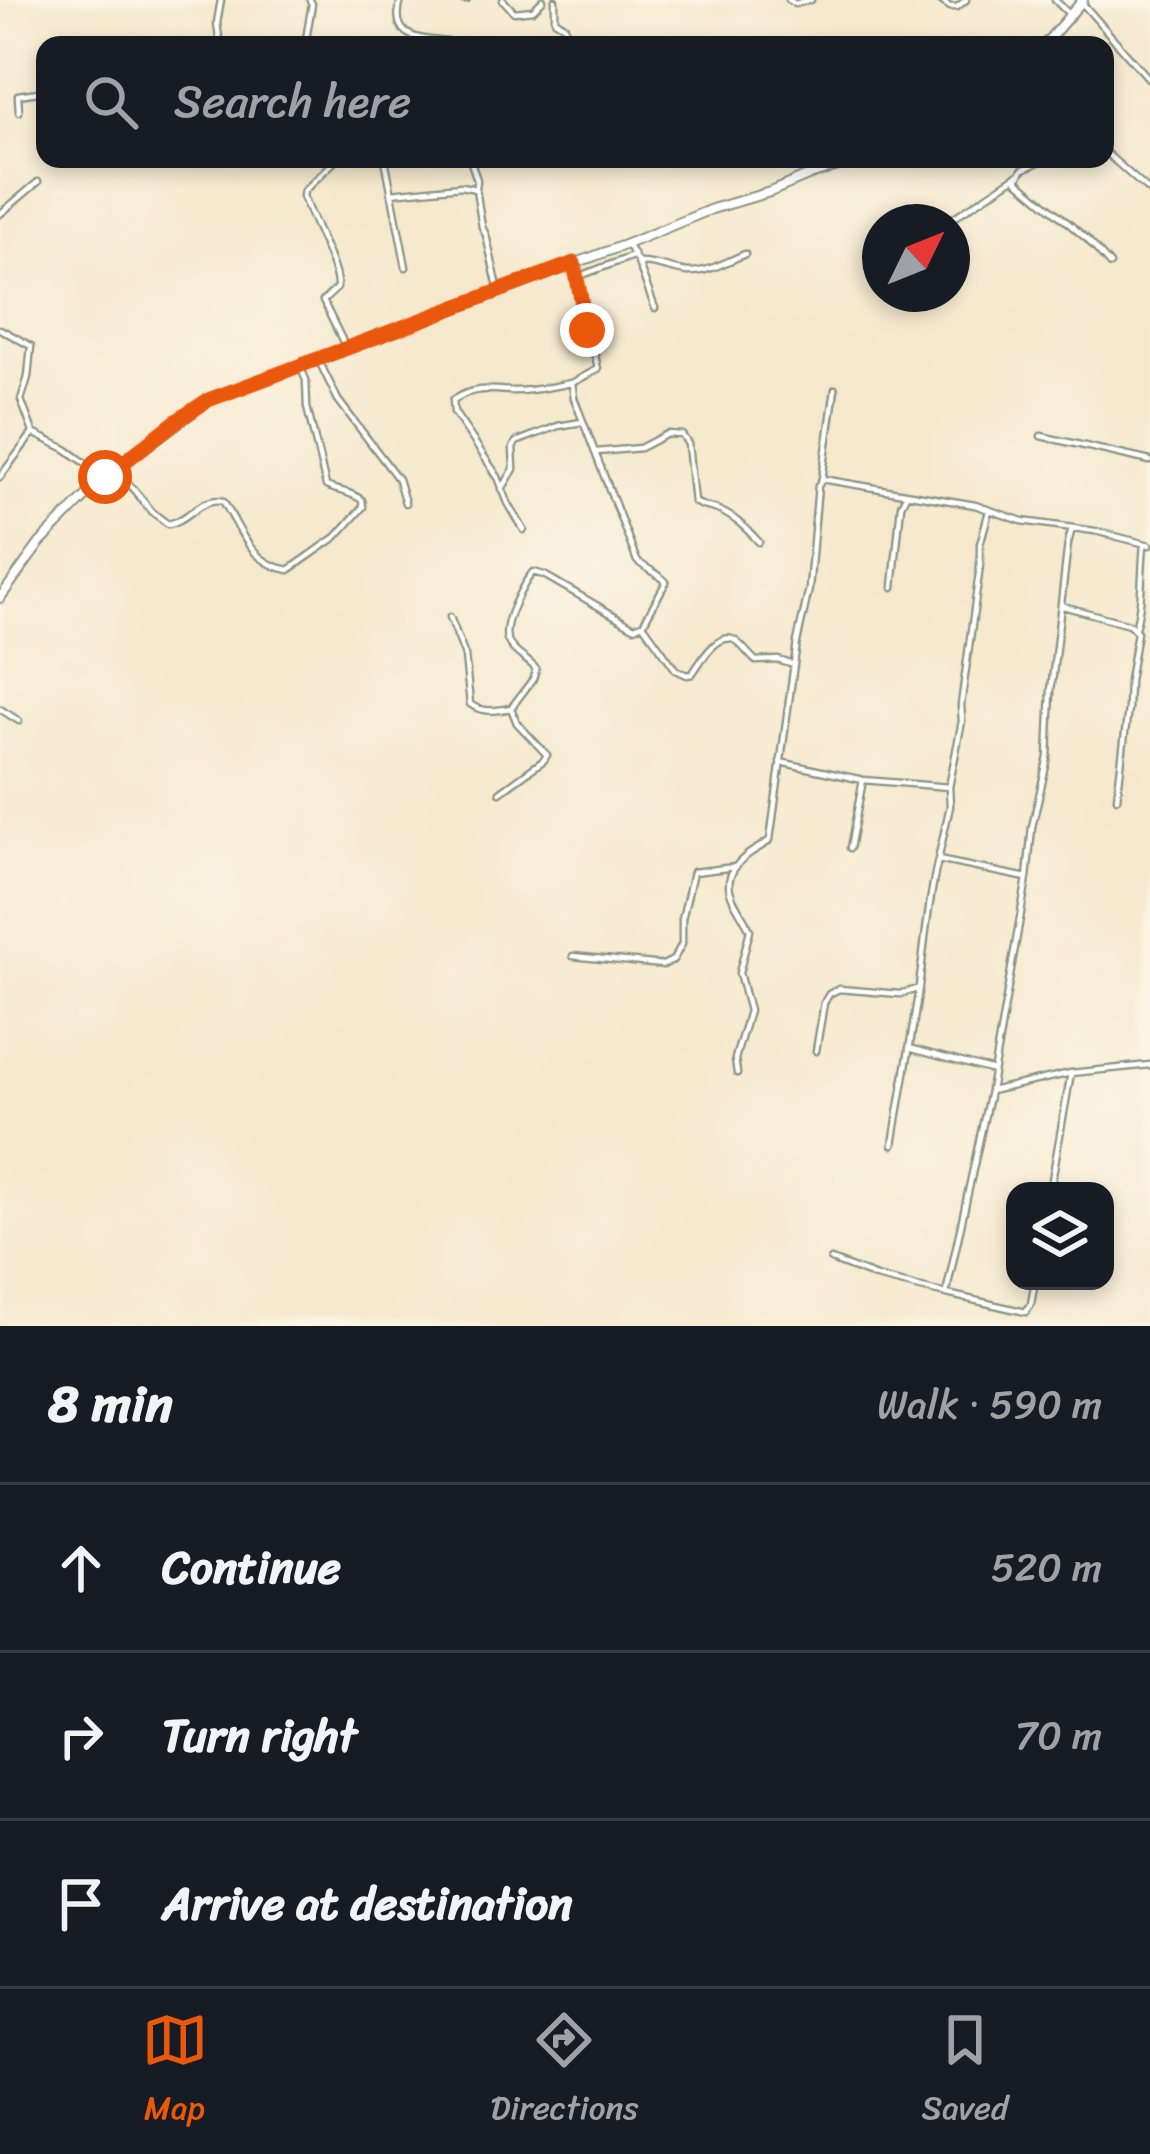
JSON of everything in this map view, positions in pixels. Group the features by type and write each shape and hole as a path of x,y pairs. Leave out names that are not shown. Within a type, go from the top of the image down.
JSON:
{"street":[{"path":"219,36 221,0"},
{"path":"307,36 310,0"},
{"path":"401,0 398,21 411,36"},
{"path":"503,0 514,12 533,10 543,0"},
{"path":"555,0 555,20 565,26 567,36"},
{"path":"789,0 795,4 811,0"},
{"path":"940,0 957,8 966,0"},
{"path":"1055,0 1071,16"},
{"path":"1052,36 1083,1 1110,36"},
{"path":"1114,40 1150,80"},
{"path":"19,112 18,94 36,92"},
{"path":"1114,160 1149,190"},
{"path":"328,168 304,196 338,274 337,288 323,301 346,348"},
{"path":"387,168 406,267"},
{"path":"473,168 499,292"},
{"path":"0,598 40,543 105,477 208,400 832,168"},
{"path":"970,207 1030,168"},
{"path":"1018,175 1020,183 1087,239 1110,266"},
{"path":"0,214 38,182"},
{"path":"391,193 461,186 476,189"},
{"path":"627,244 655,308"},
{"path":"577,277 636,259 700,272 746,254"},
{"path":"524,530 498,477 454,412 453,400 474,390 512,391 572,383 598,369 574,263"},
{"path":"0,328 32,346 21,400 33,433 105,477"},
{"path":"318,359 338,400 398,479 405,502"},
{"path":"116,468 168,524 180,522 202,503 223,500 252,552 290,570 336,537 363,507 362,500 350,491 326,486 300,366"},
{"path":"500,792 547,754 517,723 511,708 536,669 507,641 506,631 533,572 634,627 643,624 666,582 637,561 572,383"},
{"path":"737,1073 735,1059 748,1011 739,973 750,930 728,886 735,867 770,840 835,389"},
{"path":"502,489 514,469 516,442 584,422"},
{"path":"0,477 33,433"},
{"path":"597,452 640,448 667,434 682,435 688,444 694,502 738,520 759,542"},
{"path":"1041,436 1150,461"},
{"path":"822,479 975,506 1022,521 1095,531 1147,545 1117,798"},
{"path":"893,587 906,495"},
{"path":"893,1145 928,902 950,806 980,544 989,511"},
{"path":"946,1294 990,1091 1032,827 1048,758 1051,691 1072,529"},
{"path":"1063,606 1135,628"},
{"path":"450,617 465,656 470,704 478,710 511,708"},
{"path":"643,624 680,674 692,674 726,638 756,661 794,665"},
{"path":"0,709 19,722"},
{"path":"780,762 863,780 949,787"},
{"path":"850,848 863,780"},
{"path":"938,860 1027,878"},
{"path":"573,956 668,963 682,944 682,920 693,872 735,867"},
{"path":"816,1051 829,994 839,989 900,994 917,989"},
{"path":"909,1048 993,1071"},
{"path":"990,1091 1071,1073 1150,1065"},
{"path":"1052,1182 1071,1073"},
{"path":"831,1260 876,1277 1026,1312 1033,1290"}],"route":[{"path":"105,477 208,400 574,263 587,330"}]}
